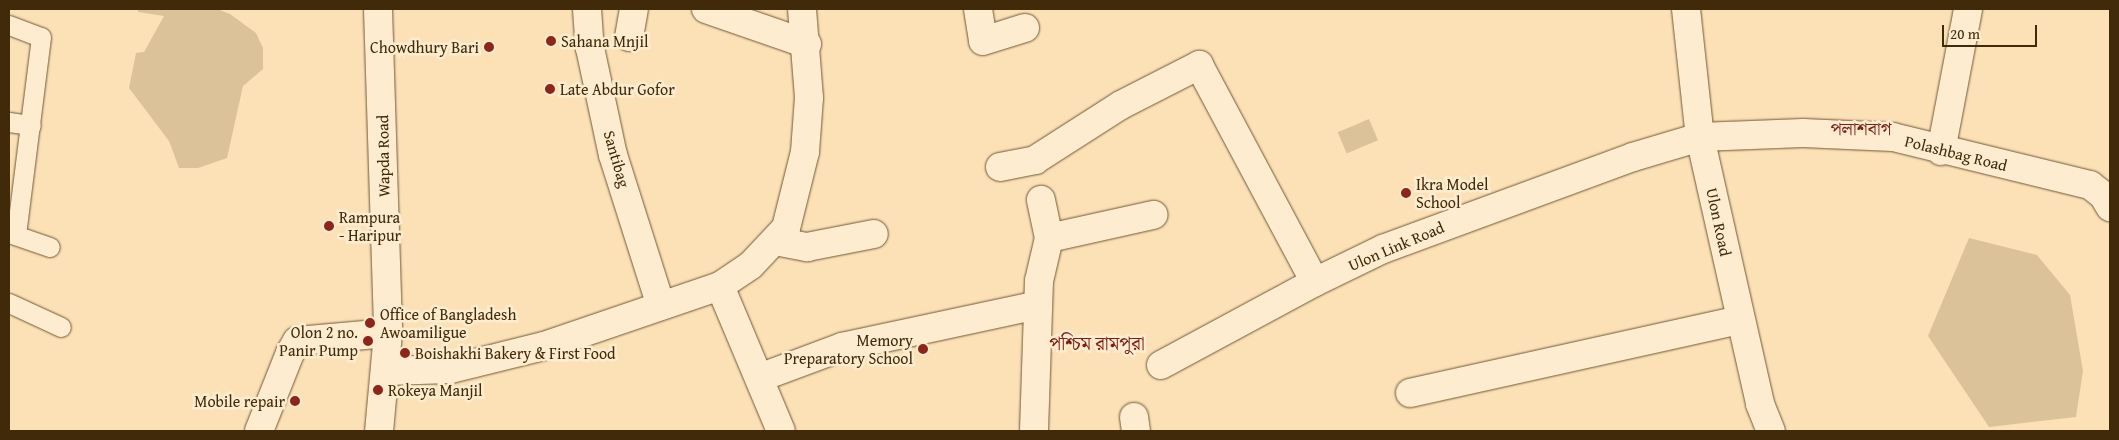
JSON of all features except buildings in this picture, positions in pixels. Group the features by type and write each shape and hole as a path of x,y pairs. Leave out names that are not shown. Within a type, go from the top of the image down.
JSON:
{"street":[{"name":"Wapda Road","path":"378,9 388,333 387,372 379,431"},
{"name":"Santibag","path":"587,9 590,48 613,155 661,306"},
{"path":"629,37 634,9"},
{"path":"706,9 807,44"},
{"path":"387,372 451,369 544,346 720,286 750,265 775,242 786,228 805,152 809,98 807,44 802,9"},
{"path":"978,9 983,41 1025,28"},
{"name":"Ulon Road","path":"1686,9 1700,137 1760,404 1771,431"},
{"path":"1940,151 1968,9"},
{"path":"1000,167 1036,160 1121,105 1199,64 1315,282"},
{"name":"Polashbag Road","path":"1700,137 1803,133 1893,137 1940,151 2090,185 2103,195 2110,207"},
{"name":"Ulon Link Road","path":"1161,365 1315,282 1383,249 1633,157 1700,137"},
{"path":"1034,431 1039,281 1049,238 1041,200"},
{"path":"1049,238 1153,215"},
{"path":"775,242 807,247 874,234"},
{"path":"720,286 781,431"},
{"path":"759,378 842,347 1038,305"},
{"path":"1410,392 1740,320"},
{"path":"259,431 290,352 298,341 388,333"}],"lane":[{"path":"9,25 41,37 30,125 12,233 50,247"},
{"path":"9,122 30,125"},
{"path":"9,303 60,327"}],"shaded area":[{"path":"138,9 217,9 230,14 256,33 263,48 263,69 243,86 227,158 198,168 179,168 169,141 129,88 136,53 144,52 164,16 138,12"},
{"path":"1369,119 1378,140 1347,153 1338,132"},
{"path":"1969,238 2037,255 2070,295 2083,371 2076,417 1989,427 1928,336"}],"place":[{"name":"Sahana Mnjil","path":"551,41"},
{"name":"Chowdhury Bari","path":"489,47"},
{"name":"Late Abdur Gofor","path":"550,89"},
{"name":"Ikra Model School","path":"1406,193"},
{"name":"Rampura - Haripur","path":"329,226"},
{"name":"Office of Bangladesh Awoamiligue","path":"370,323"},
{"name":"Olon 2 no. Panir Pump","path":"368,341"},
{"name":"Memory Preparatory School","path":"923,349"},
{"name":"Boishakhi Bakery & First Food","path":"405,353"},
{"name":"Rokeya Manjil","path":"378,390"},
{"name":"Mobile repair","path":"295,401"}],"district":[{"name":"পলাশবাগ","path":"1861,129"},
{"name":"পশ্চিম রামপুরা","path":"1097,344"}]}
